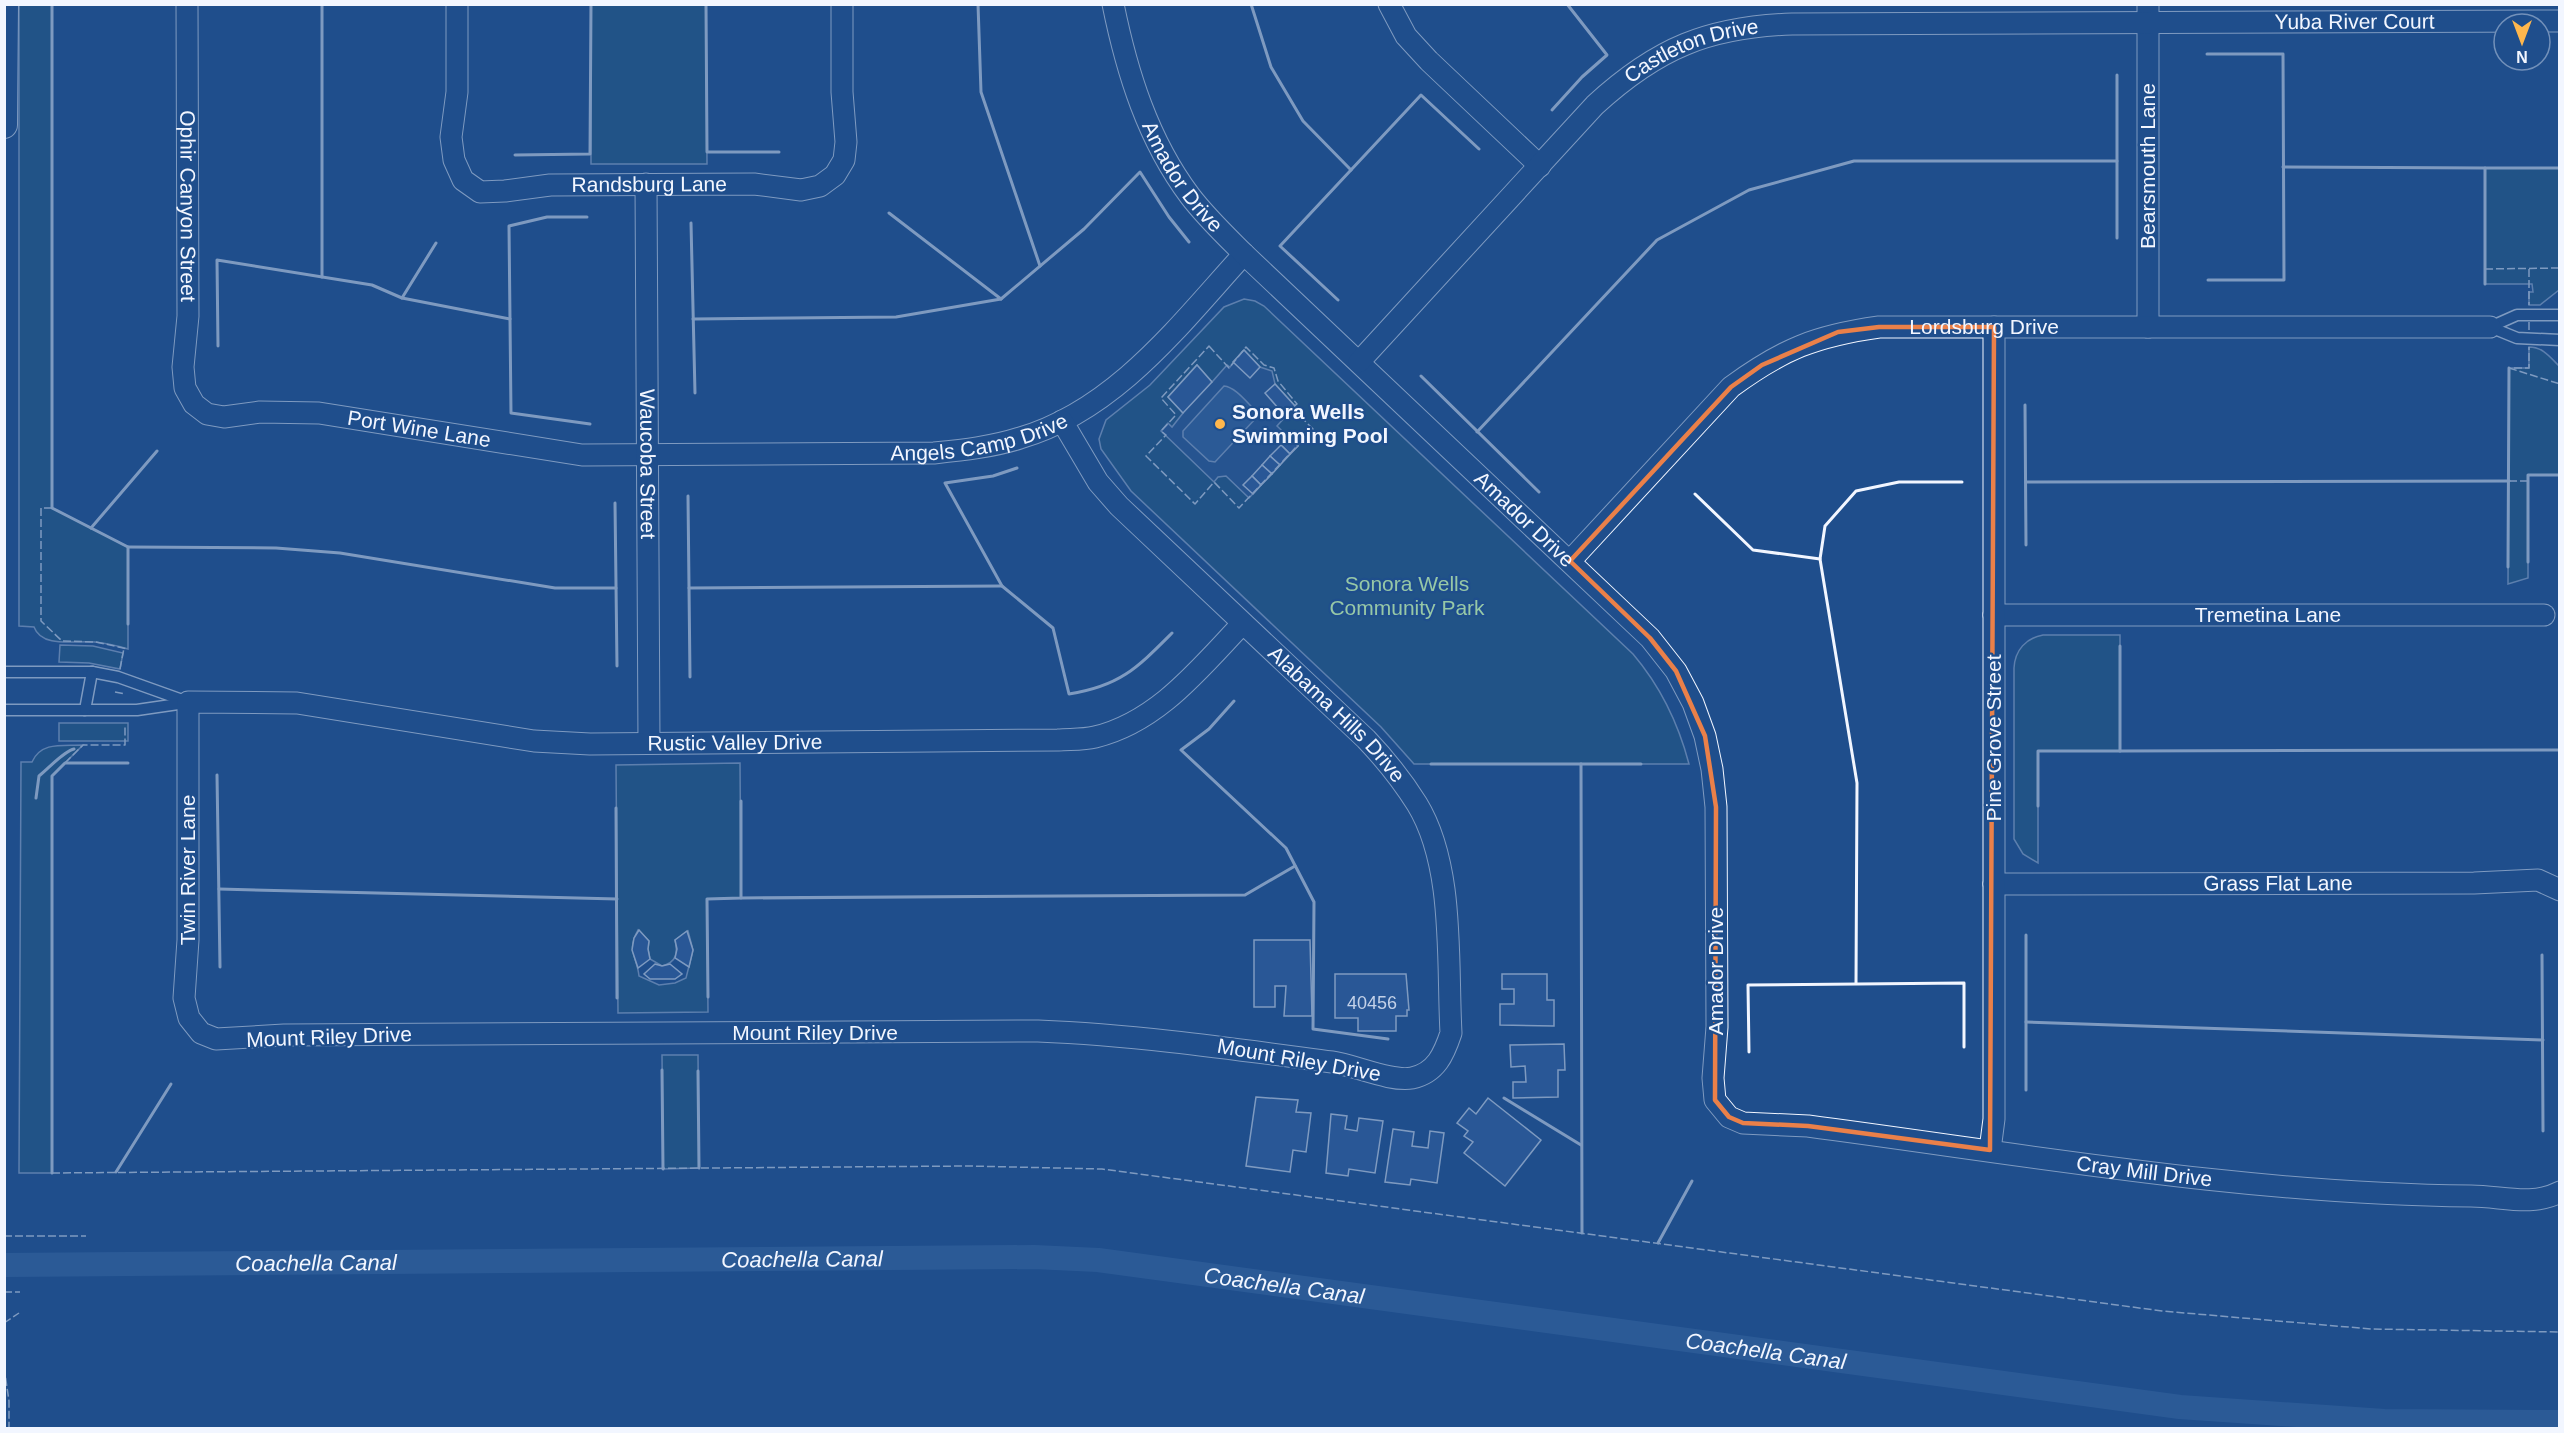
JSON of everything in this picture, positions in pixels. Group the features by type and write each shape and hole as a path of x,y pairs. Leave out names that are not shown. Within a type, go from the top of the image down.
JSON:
{"street":[{"path":"4,125 5,4"},
{"name":"Ophir Canyon Street","path":"187,4 188,315 183,367 185,388 194,404"},
{"name":"Randsburg Lane","path":"457,4 457,92 451,138 454,160 463,180 480,192 550,185 754,184 801,190 820,186 835,175 844,160 846,142 842,92 842,4"},
{"name":"Amador Drive","path":"1113,4 1129,72 1146,119 1166,159 1190,196 1244,254 1650,638 1676,671 1693,704 1705,736 1712,769 1716,807 1717,1027 1713,1078 1715,1100 1729,1117"},
{"path":"1389,4 1406,36 1429,61 1540,166"},
{"name":"Castleton Drive","path":"1359,362 1595,105 1621,81 1671,50 1699,38 1756,25 2148,14"},
{"name":"Yuba River Court","path":"2148,14 2559,21"},
{"name":"Bearsmouth Lane","path":"2148,14 2148,327"},
{"name":"Waucoba Street","path":"646,184 649,743"},
{"name":"Angels Camp Drive","path":"647,455 934,453 978,448 1022,438 1062,421 1096,401 1138,368 1244,254"},
{"name":"Lordsburg Drive","path":"1570,561 1731,387 1762,365 1796,347 1838,332 1879,327 2490,327"},
{"name":"Pine Grove Street","path":"1990,1150 1994,1119 1994,327"},
{"name":"Port Wine Lane","path":"194,404 207,414 224,417 260,412 319,413 554,452 582,455 647,455"},
{"name":"Alabama Hills Drive","path":"1062,421 1098,482 1119,506 1392,766 1419,806 1444,880 1451,1033 1444,1055 1426,1073"},
{"name":"Tremetina Lane","path":"1994,615 2544,615"},
{"name":"Rustic Valley Drive","path":"188,702 297,704 534,741 649,743 1094,738 1128,726 1158,708 1183,686 1243,623"},
{"name":"Twin River Lane","path":"188,702 188,940 184,998 189,1018 201,1033"},
{"name":"Grass Flat Lane","path":"1994,884 2475,883 2538,880 2559,890"},
{"name":"Mount Riley Drive","path":"201,1033 216,1039 233,1040 284,1035 1048,1032 1167,1039 1352,1065 1392,1076 1409,1078 1426,1073"},
{"name":"Cray Mill Drive","path":"1729,1117 1743,1123 1808,1126 2230,1182 2339,1192 2478,1196 2526,1201 2546,1200 2559,1192"}],"lane":[{"name":"Lordsburg Drive","path":"2490,327 2517,315 2559,315"},
{"name":"Lordsburg Drive","path":"2490,327 2517,338 2559,339"},
{"path":"2559,333 2559,339"},
{"name":"Rustic Valley Drive","path":"4,672 92,672 118,677 188,702"},
{"path":"86,710 92,672"},
{"name":"Rustic Valley Drive","path":"4,710 137,710 188,702"}],"highlighted area":[{"path":"1879,327 1994,327 1990,1150 1808,1126 1743,1123 1729,1117 1715,1100 1716,807 1705,736 1676,671 1650,638 1570,561 1731,387 1762,365 1838,332"}],"green space":[{"path":"19,5 52,5 52,508 128,547 128,649 95,642 52,641 38,634 34,627 19,626"},
{"path":"591,5 706,5 707,164 591,164"},
{"path":"2485,168 2559,168 2559,290 2540,305 2529,305 2529,292 2533,292 2532,284 2485,284"},
{"name":"Sonora Wells Community Park","path":"1244,299 1264,306 1633,654 1660,692 1680,734 1689,764 1414,764 1381,727 1131,491 1101,449 1099,439 1106,420 1150,385 1224,307"},
{"path":"2529,347 2542,351 2559,366 2559,475 2528,475 2528,578 2508,584 2509,368 2529,368"},
{"path":"2043,635 2120,635 2120,751 2038,751 2038,863 2023,854 2014,839 2014,668 2019,650 2031,639"},
{"path":"60,645 93,646 123,653 120,669 89,663 59,662"},
{"path":"59,723 128,723 128,741 59,741"},
{"path":"83,745 52,776 52,1173 19,1173 21,762 32,762 41,751 54,746"},
{"path":"740,763 741,898 707,899 708,1012 618,1013 616,765","holes":["638,930 649,941 650,959 662,966 671,962 675,956 675,940 688,931 693,950 686,978 675,983 659,985 639,976 633,953 633,943"]},
{"path":"662,1055 698,1055 699,1168 663,1169"}],"shaded area":[{"path":"1244,350 1260,367 1272,371 1275,384 1295,406 1277,426 1298,446 1249,498 1226,476 1218,477 1214,482 1161,431 1168,423 1172,427 1183,413 1168,397 1197,365 1212,382 1227,365 1230,367"},
{"name":"Sonora Wells Swimming Pool","path":"1224,386 1242,396 1257,412 1257,417 1215,462 1209,461 1183,437 1183,431"}],"building":[{"path":"1244,350 1260,367 1250,378 1233,362"},
{"path":"1197,365 1212,382 1183,413 1168,397"},
{"path":"1275,384 1295,406 1285,416 1265,393"},
{"path":"1289,437 1298,446 1290,454 1281,445"},
{"path":"1281,445 1290,454 1280,465 1270,456"},
{"path":"1270,456 1280,465 1272,474 1262,465"},
{"path":"1262,465 1272,474 1261,485 1252,476"},
{"path":"1252,476 1261,485 1253,494 1243,485"},
{"path":"639,930 649,941 650,959 638,968 632,950 634,938"},
{"path":"687,931 693,950 689,967 675,958 677,949 675,940"},
{"path":"1254,940 1310,940 1312,1016 1284,1016 1286,986 1275,986 1275,1007 1254,1007"},
{"path":"655,964 662,966 670,964 682,974 675,979 650,979 644,974"},
{"path":"1335,974 1406,974 1409,1010 1407,1010 1407,1016 1396,1016 1396,1031 1358,1031 1358,1018 1335,1018"},
{"path":"1502,974 1547,974 1547,1000 1554,1000 1554,1026 1500,1025 1500,1004 1514,1004 1514,989 1502,989"},
{"path":"1564,1044 1565,1070 1558,1070 1558,1097 1513,1098 1513,1082 1526,1082 1525,1066 1511,1067 1510,1045"},
{"path":"1256,1097 1298,1100 1296,1112 1311,1113 1306,1152 1293,1150 1290,1172 1246,1166"},
{"path":"1488,1098 1541,1140 1505,1186 1464,1153 1473,1142 1464,1136 1468,1131 1457,1123 1469,1108 1476,1114"},
{"path":"1331,1114 1347,1116 1345,1129 1357,1131 1359,1118 1383,1121 1375,1173 1349,1169 1348,1176 1326,1173"},
{"path":"1393,1129 1414,1132 1412,1146 1428,1148 1430,1131 1444,1133 1437,1183 1411,1179 1410,1185 1385,1182"}],"waterway":[{"name":"Coachella Canal","path":"4,1265 1034,1257 1098,1260 2180,1407 2384,1421 2560,1422"}],"fence":[{"path":"2485,269 2560,268"},
{"path":"2529,269 2529,305"},
{"path":"2529,322 2529,331"},
{"path":"1209,346 1229,368 1246,347 1264,365 1274,368 1278,381 1297,404 1292,408 1313,429 1239,508 1214,482 1195,504 1146,456 1166,435 1161,431 1176,415 1161,398 1209,346"},
{"path":"2514,368 2529,368 2529,347"},
{"path":"2509,368 2560,384"},
{"path":"2509,481 2528,481"},
{"path":"52,508 41,508 41,621 62,641 96,642 128,649"},
{"path":"120,669 124,648"},
{"path":"115,692 125,694"},
{"path":"65,763 83,745 125,745 125,726"},
{"path":"52,1173 969,1166 1102,1169 2162,1311 2371,1329 2560,1332"},
{"path":"4,1236 86,1236"},
{"path":"4,1292 20,1292"},
{"path":"4,1323 19,1313"},
{"path":"4,1367 9,1401 9,1428"}],"wall":[{"path":"52,4 52,508 128,547 128,624"},
{"path":"322,4 322,277"},
{"path":"515,155 590,154 591,4"},
{"path":"706,4 707,152 779,152"},
{"path":"978,4 981,92 1040,266"},
{"path":"1251,4 1271,67 1303,121 1351,170"},
{"path":"1552,110 1582,77 1607,55 1567,4"},
{"path":"2207,54 2283,54 2284,280 2208,280"},
{"path":"2117,75 2117,238"},
{"path":"1338,300 1280,246 1421,95 1479,149"},
{"path":"1477,432 1657,240 1749,190 1854,161 2117,161"},
{"path":"2283,167 2485,168"},
{"path":"2485,284 2485,168 2560,168"},
{"path":"693,319 896,317 1001,299 1084,229 1140,172 1169,217 1189,242"},
{"path":"889,213 1001,299"},
{"path":"587,217 547,217 509,226 511,413 590,424"},
{"path":"691,223 695,393"},
{"path":"402,298 436,243"},
{"path":"218,346 217,260 372,285 402,298 510,319"},
{"path":"2508,567 2509,368"},
{"path":"1421,376 1539,492"},
{"path":"2025,405 2026,545"},
{"path":"91,528 157,451"},
{"path":"1017,468 993,476 945,483 1002,586 1053,628 1069,694 1102,686 1126,674 1172,633"},
{"path":"2528,562 2528,475 2560,475"},
{"path":"2026,482 2509,481"},
{"path":"1856,983 1857,783 1820,559 1825,526 1856,491 1899,482 1962,482"},
{"path":"1695,494 1753,550 1820,559"},
{"path":"688,496 690,677"},
{"path":"615,503 617,666"},
{"path":"128,547 276,548 340,553 555,588 616,588"},
{"path":"689,588 1002,586"},
{"path":"2038,806 2038,751 2120,751 2120,646"},
{"path":"1234,701 1209,729 1181,750 1286,848 1314,902 1313,1029 1388,1039"},
{"path":"36,798 39,776 61,756 74,749"},
{"path":"2120,751 2560,750"},
{"path":"52,1173 52,776 65,763 128,763"},
{"path":"1431,764 1641,764"},
{"path":"1581,764 1582,1233"},
{"path":"217,775 220,967"},
{"path":"708,997 707,899 741,898 741,801"},
{"path":"616,808 617,998"},
{"path":"741,898 1245,895 1295,866"},
{"path":"219,889 617,899"},
{"path":"2026,935 2026,1090"},
{"path":"2542,955 2543,1131"},
{"path":"1749,1052 1748,985 1964,983 1964,1047"},
{"path":"2026,1022 2543,1040"},
{"path":"662,1070 663,1169"},
{"path":"698,1071 699,1168"},
{"path":"116,1172 171,1084"},
{"path":"1504,1098 1581,1145"},
{"path":"1658,1243 1692,1181"}],"place":[{"name":"Sonora Wells Swimming Pool","path":"1220,424"}]}
